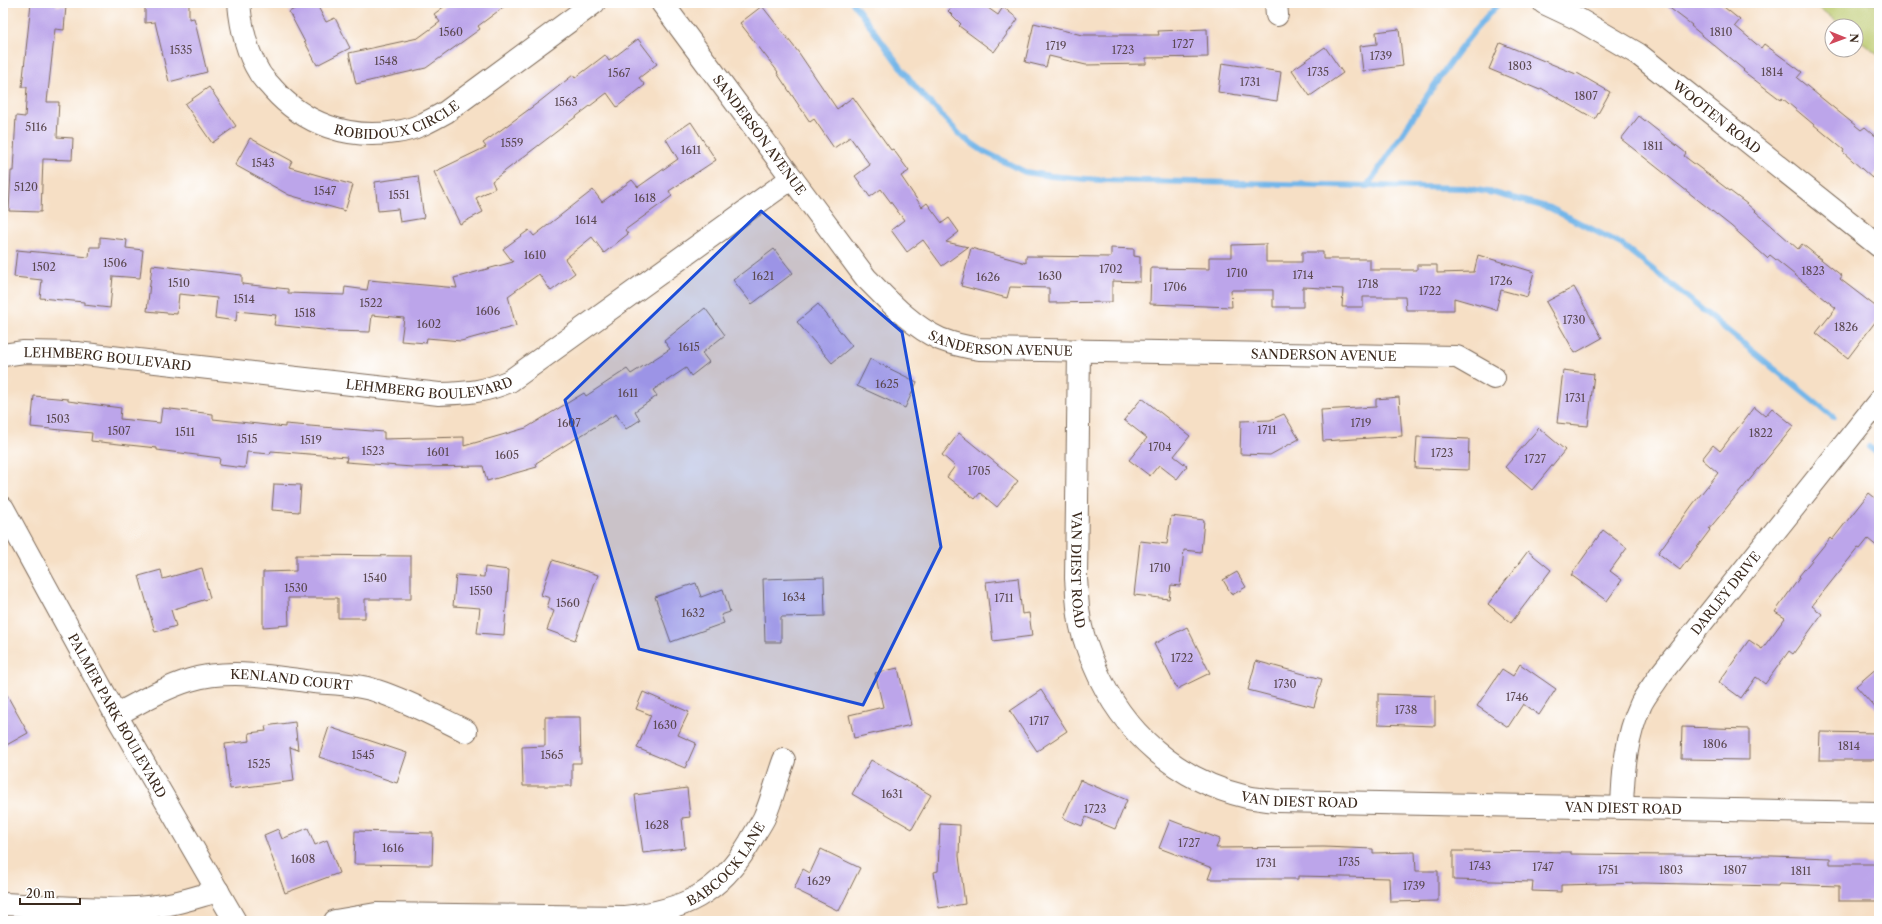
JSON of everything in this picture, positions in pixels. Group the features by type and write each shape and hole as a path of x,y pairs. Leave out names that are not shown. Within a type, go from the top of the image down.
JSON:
{"street":[{"name":"ROBIDOUX CIRCLE","path":"239,3 240,21 249,51 259,74 279,96 298,112 322,125 346,132 370,135 397,132 422,125 446,112 594,3"},
{"name":"SANDERSON AVENUE","path":"662,3 866,278 893,305 921,328 940,339 958,345 979,349 1457,357 1494,378"},
{"name":"WOOTEN ROAD","path":"1544,3 1578,19 1638,54 1879,246"},
{"name":"LEHMBERG BOULEVARD","path":"3,355 24,352 76,353 439,394 489,390 510,381 792,178"},
{"name":"VAN DIEST ROAD","path":"1079,350 1076,578 1079,616 1087,649 1102,684 1119,712 1140,737 1164,759 1217,787 1247,797 1277,801 1879,813"},
{"name":"DARLEY DRIVE","path":"1622,808 1626,752 1631,729 1642,703 1665,669 1879,401"},
{"name":"PALMER PARK BOULEVARD","path":"3,508 116,715 234,921"},
{"name":"KENLAND COURT","path":"116,715 168,688 192,680 215,675 240,674 355,686 377,690 415,706 466,731"},
{"name":"BABCOCK LANE","path":"335,921 348,918 388,914 625,917 669,915 690,901 708,892 728,873 741,856 763,819 784,760"},
{"path":"3,904 108,908 147,906 174,903 218,891"}],"highlighted area":[{"path":"761,211 902,332 941,547 863,705 639,649 565,400"}],"green space":[{"path":"1813,3 1879,3 1879,55 1864,43 1864,18 1832,18"}],"building":[{"path":"31,3 57,3 56,6 66,6 64,30 55,29 47,102 59,102 57,137 73,138 72,160 43,159 41,212 9,211 16,116 25,117 27,87 22,87"},
{"path":"145,3 189,3 189,19 194,18 207,72 169,82 155,22 145,23"},
{"path":"305,3 316,3 326,22 335,18 350,48 317,65 289,12"},
{"path":"449,3 509,3 478,26 480,29 426,68 356,84 349,53 418,38 440,22 434,14"},
{"path":"956,3 981,3 998,15 1003,7 1018,19 994,52 959,26 961,24 948,11"},
{"path":"1663,3 1719,3 1740,20 1735,26 1761,48 1764,44 1802,72 1797,78 1861,130 1865,127 1879,139 1879,169 1872,178 1843,152 1844,150 1782,98 1781,100 1743,71 1744,70 1691,26 1692,25"},
{"path":"762,6 799,53 837,109 853,97 891,150 893,149 909,171 901,176 922,207 927,203 942,223 949,218 959,232 946,242 968,247 942,266 923,240 907,252 891,230 904,220 881,189 870,197 855,176 870,165 850,137 834,148 814,119 810,122 777,73 778,72 740,23"},
{"path":"1034,23 1082,35 1159,35 1158,31 1207,29 1208,57 1146,58 1146,64 1086,65 1049,56 1046,67 1025,62"},
{"path":"1399,29 1403,66 1363,71 1360,46 1377,44 1376,32"},
{"path":"638,39 657,64 639,78 645,85 617,107 607,93 492,181 495,188 476,198 483,212 460,224 434,172 486,147 483,143 573,75 575,78 605,55 609,61"},
{"path":"1500,43 1576,74 1577,73 1610,92 1595,119 1541,88 1540,90 1489,69"},
{"path":"1325,47 1343,73 1310,96 1292,70"},
{"path":"1222,63 1281,72 1277,101 1218,92"},
{"path":"209,87 236,126 212,143 185,104"},
{"path":"1639,116 1686,153 1684,156 1747,204 1798,249 1802,244 1842,276 1840,279 1879,309 1879,317 1848,358 1816,333 1836,308 1770,255 1767,258 1731,226 1621,139"},
{"path":"691,122 716,160 669,191 672,196 625,230 628,234 604,253 592,237 565,259 575,273 551,291 539,274 508,296 516,326 461,341 427,338 426,343 401,341 404,318 372,315 370,332 333,331 274,325 276,315 237,311 236,321 215,318 217,298 179,294 177,314 147,311 152,265 242,275 242,284 288,289 288,293 344,295 345,287 367,290 369,280 457,288 454,278 513,262 503,249 529,230 534,236 593,190 602,202 632,180 638,187 678,159 666,139"},
{"path":"250,138 292,161 289,167 353,185 345,211 289,195 235,165"},
{"path":"418,176 424,218 400,222 398,209 378,211 375,182"},
{"path":"100,237 127,240 126,248 143,250 140,278 113,276 110,308 84,305 84,302 40,298 42,280 14,277 17,250 89,257 90,247 100,247"},
{"path":"1266,244 1266,262 1302,262 1302,252 1323,252 1323,259 1370,259 1370,270 1417,270 1417,265 1437,265 1437,273 1474,272 1478,255 1534,272 1527,297 1501,290 1496,310 1454,298 1454,310 1406,310 1405,297 1363,297 1363,307 1342,307 1343,289 1303,287 1303,307 1273,307 1273,290 1231,290 1232,307 1150,304 1151,268 1209,269 1209,257 1232,257 1232,245"},
{"path":"971,248 1026,263 1026,256 1111,257 1111,248 1134,249 1134,256 1140,257 1140,282 1112,281 1112,302 1049,303 1049,288 1010,287 1007,298 961,286"},
{"path":"774,249 793,273 752,304 733,280"},
{"path":"1574,287 1602,338 1575,353 1546,302"},
{"path":"818,304 852,346 832,363 797,322"},
{"path":"705,308 725,335 702,353 709,362 691,376 686,368 653,390 657,396 635,411 640,420 626,429 616,414 536,463 537,467 487,481 483,466 412,467 346,462 347,457 271,451 270,454 247,452 245,468 219,465 220,458 157,450 157,448 91,441 92,433 31,427 34,396 68,399 68,401 121,408 120,419 160,423 162,408 213,414 213,419 285,427 285,424 384,432 384,439 464,437 464,446 526,428 584,393 586,396 627,369 631,374 670,349 664,341"},
{"path":"870,359 917,382 905,408 857,386"},
{"path":"1563,370 1594,374 1588,426 1557,423"},
{"path":"1399,397 1402,436 1323,441 1321,410 1376,407 1376,399"},
{"path":"1142,398 1190,436 1174,456 1187,466 1177,479 1159,465 1150,476 1129,460 1147,438 1124,420"},
{"path":"1754,407 1765,416 1772,408 1794,426 1709,529 1710,530 1680,570 1658,553 1693,504 1718,473 1702,459 1713,445 1720,451"},
{"path":"1284,414 1299,439 1270,455 1240,454 1241,421 1270,420"},
{"path":"1539,428 1565,450 1532,490 1505,467"},
{"path":"959,433 1018,481 997,507 980,493 975,499 947,477 955,466 942,455"},
{"path":"1417,437 1469,439 1468,470 1415,468"},
{"path":"274,484 301,485 299,512 272,510"},
{"path":"1869,493 1879,501 1879,548 1868,539 1860,549 1858,548 1812,606 1822,614 1793,654 1789,651 1765,684 1756,677 1741,698 1719,682 1749,640 1762,649 1785,618 1775,612 1800,577 1799,576 1830,538 1832,540"},
{"path":"1171,516 1204,520 1201,552 1184,550 1180,586 1171,585 1169,599 1134,595 1140,541 1167,544"},
{"path":"1603,530 1627,548 1610,571 1622,580 1607,601 1571,575"},
{"path":"1528,551 1551,570 1511,623 1488,604"},
{"path":"296,555 411,556 411,599 365,599 365,618 338,618 338,598 288,598 289,625 263,627 263,572 296,571"},
{"path":"553,560 598,575 575,640 547,630 554,611 547,608 550,598 541,595"},
{"path":"485,567 509,570 504,635 477,633 480,608 453,606 456,575 484,577"},
{"path":"202,568 210,598 171,610 176,626 155,632 139,576 161,570 163,579"},
{"path":"1237,572 1246,587 1232,595 1223,580"},
{"path":"824,577 825,616 781,617 781,642 765,642 763,579"},
{"path":"1018,578 1022,614 1029,613 1032,636 993,641 986,582"},
{"path":"696,583 701,597 723,589 730,612 721,615 724,623 671,642 655,597"},
{"path":"1187,627 1210,673 1177,689 1154,644"},
{"path":"1256,661 1322,679 1314,707 1248,690"},
{"path":"1520,664 1556,689 1539,715 1523,704 1508,727 1477,706 1502,669 1513,676"},
{"path":"1879,666 1879,712 1856,686"},
{"path":"898,668 911,725 854,738 849,715 883,707 875,673"},
{"path":"3,688 28,733 3,747"},
{"path":"1041,690 1067,731 1037,751 1010,711"},
{"path":"643,692 689,712 678,735 696,743 685,768 637,748 651,715 636,709"},
{"path":"1378,694 1435,696 1435,726 1378,724"},
{"path":"545,717 580,717 581,763 572,763 572,786 523,786 522,747 545,746"},
{"path":"295,722 298,750 290,747 294,781 230,789 225,744 250,741 249,733 266,731 265,726"},
{"path":"329,727 407,753 397,783 319,757"},
{"path":"1682,727 1749,729 1749,760 1681,759"},
{"path":"1820,732 1879,733 1879,760 1819,760"},
{"path":"871,760 931,795 912,829 852,794"},
{"path":"1080,780 1127,800 1115,829 1086,817 1082,826 1063,818"},
{"path":"687,788 690,817 682,818 685,848 643,853 635,795"},
{"path":"1170,820 1220,839 1216,848 1324,847 1373,849 1373,853 1415,852 1416,871 1438,871 1438,901 1390,902 1389,878 1298,876 1298,879 1208,879 1212,868 1159,848"},
{"path":"940,824 960,825 959,856 965,904 939,908 934,872 938,871"},
{"path":"308,828 315,845 327,840 339,873 285,893 264,835 278,829 282,839"},
{"path":"355,831 433,833 432,865 354,864"},
{"path":"821,849 860,868 839,911 794,889 803,869 810,873"},
{"path":"1453,851 1830,858 1830,864 1879,864 1879,901 1839,901 1839,886 1779,884 1778,886 1643,883 1561,885 1561,892 1532,891 1533,882 1453,880"}],"waterway":[{"path":"853,3 917,89 961,136 983,151 1025,172 1050,176 1099,180 1464,188 1494,193 1550,208 1621,244 1833,417"},
{"path":"1367,186 1462,46 1499,3"},
{"path":"1869,447 1879,455"}]}
